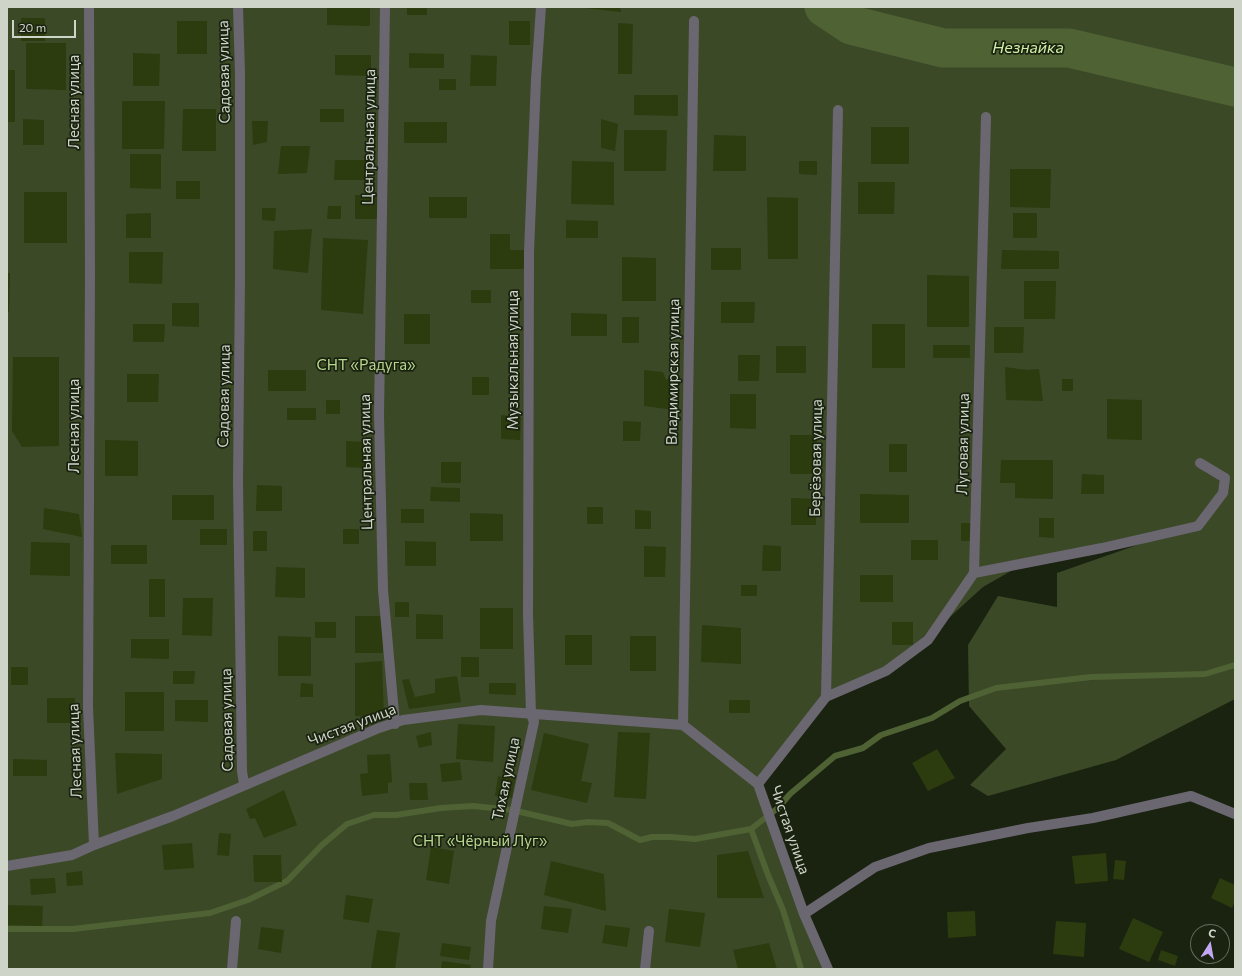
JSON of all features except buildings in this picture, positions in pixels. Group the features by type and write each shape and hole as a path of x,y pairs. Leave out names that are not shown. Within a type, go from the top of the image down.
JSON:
{"street":[{"name":"Лесная улица","path":"88,7 90,281 88,707 94,845"},
{"name":"Садовая улица","path":"238,7 240,252 238,482 242,772 244,784"},
{"name":"Центральная улица","path":"385,7 379,423 383,590 395,724"},
{"name":"Музыкальная улица","path":"531,714 528,615 529,252 536,79 541,7"},
{"name":"Владимирская улица","path":"683,725 694,20"},
{"name":"Берёзовая улица","path":"826,697 838,110"},
{"name":"Луговая улица","path":"974,573 986,117"},
{"path":"758,784 826,697 886,672 928,640 974,573 1102,548 1198,526 1223,493 1224,478 1200,463"},
{"name":"Чистая улица","path":"7,866 72,855 94,845 173,816 244,784 379,728 395,724 403,720 481,710 683,725 758,784 804,914 828,969"},
{"name":"Тихая улица","path":"488,969 491,921 534,722 531,714"},
{"path":"804,914 875,867 929,848 1028,828 1093,818 1191,796 1235,814"},
{"path":"232,969 236,921"},
{"path":"645,969 649,931"}],"green space":[{"name":"СНТ «Радуга»","path":"7,7 1235,7 1235,699 1116,760 988,796 970,785 1006,749 969,706 968,645 998,596 1057,607 1057,573 1180,530 1025,563 983,587 907,656 826,697 758,784 764,804 829,969 7,969"}],"waterway":[{"name":"Незнайка","path":"824,7 851,25 943,48 1069,48 1235,87"},
{"path":"7,929 73,929 210,913 248,900 287,881 322,845 347,824 374,815 396,815 441,808 473,806 512,810 572,824 588,822 608,823 640,840 652,837 695,839 751,829 778,808 790,794 835,756 863,748 881,735 932,718 960,701 996,688 1091,677 1205,674 1235,665"},
{"path":"751,829 783,910 801,969"}],"park label":[{"name":"СНТ «Чёрный Луг»","path":"480,841"}]}
